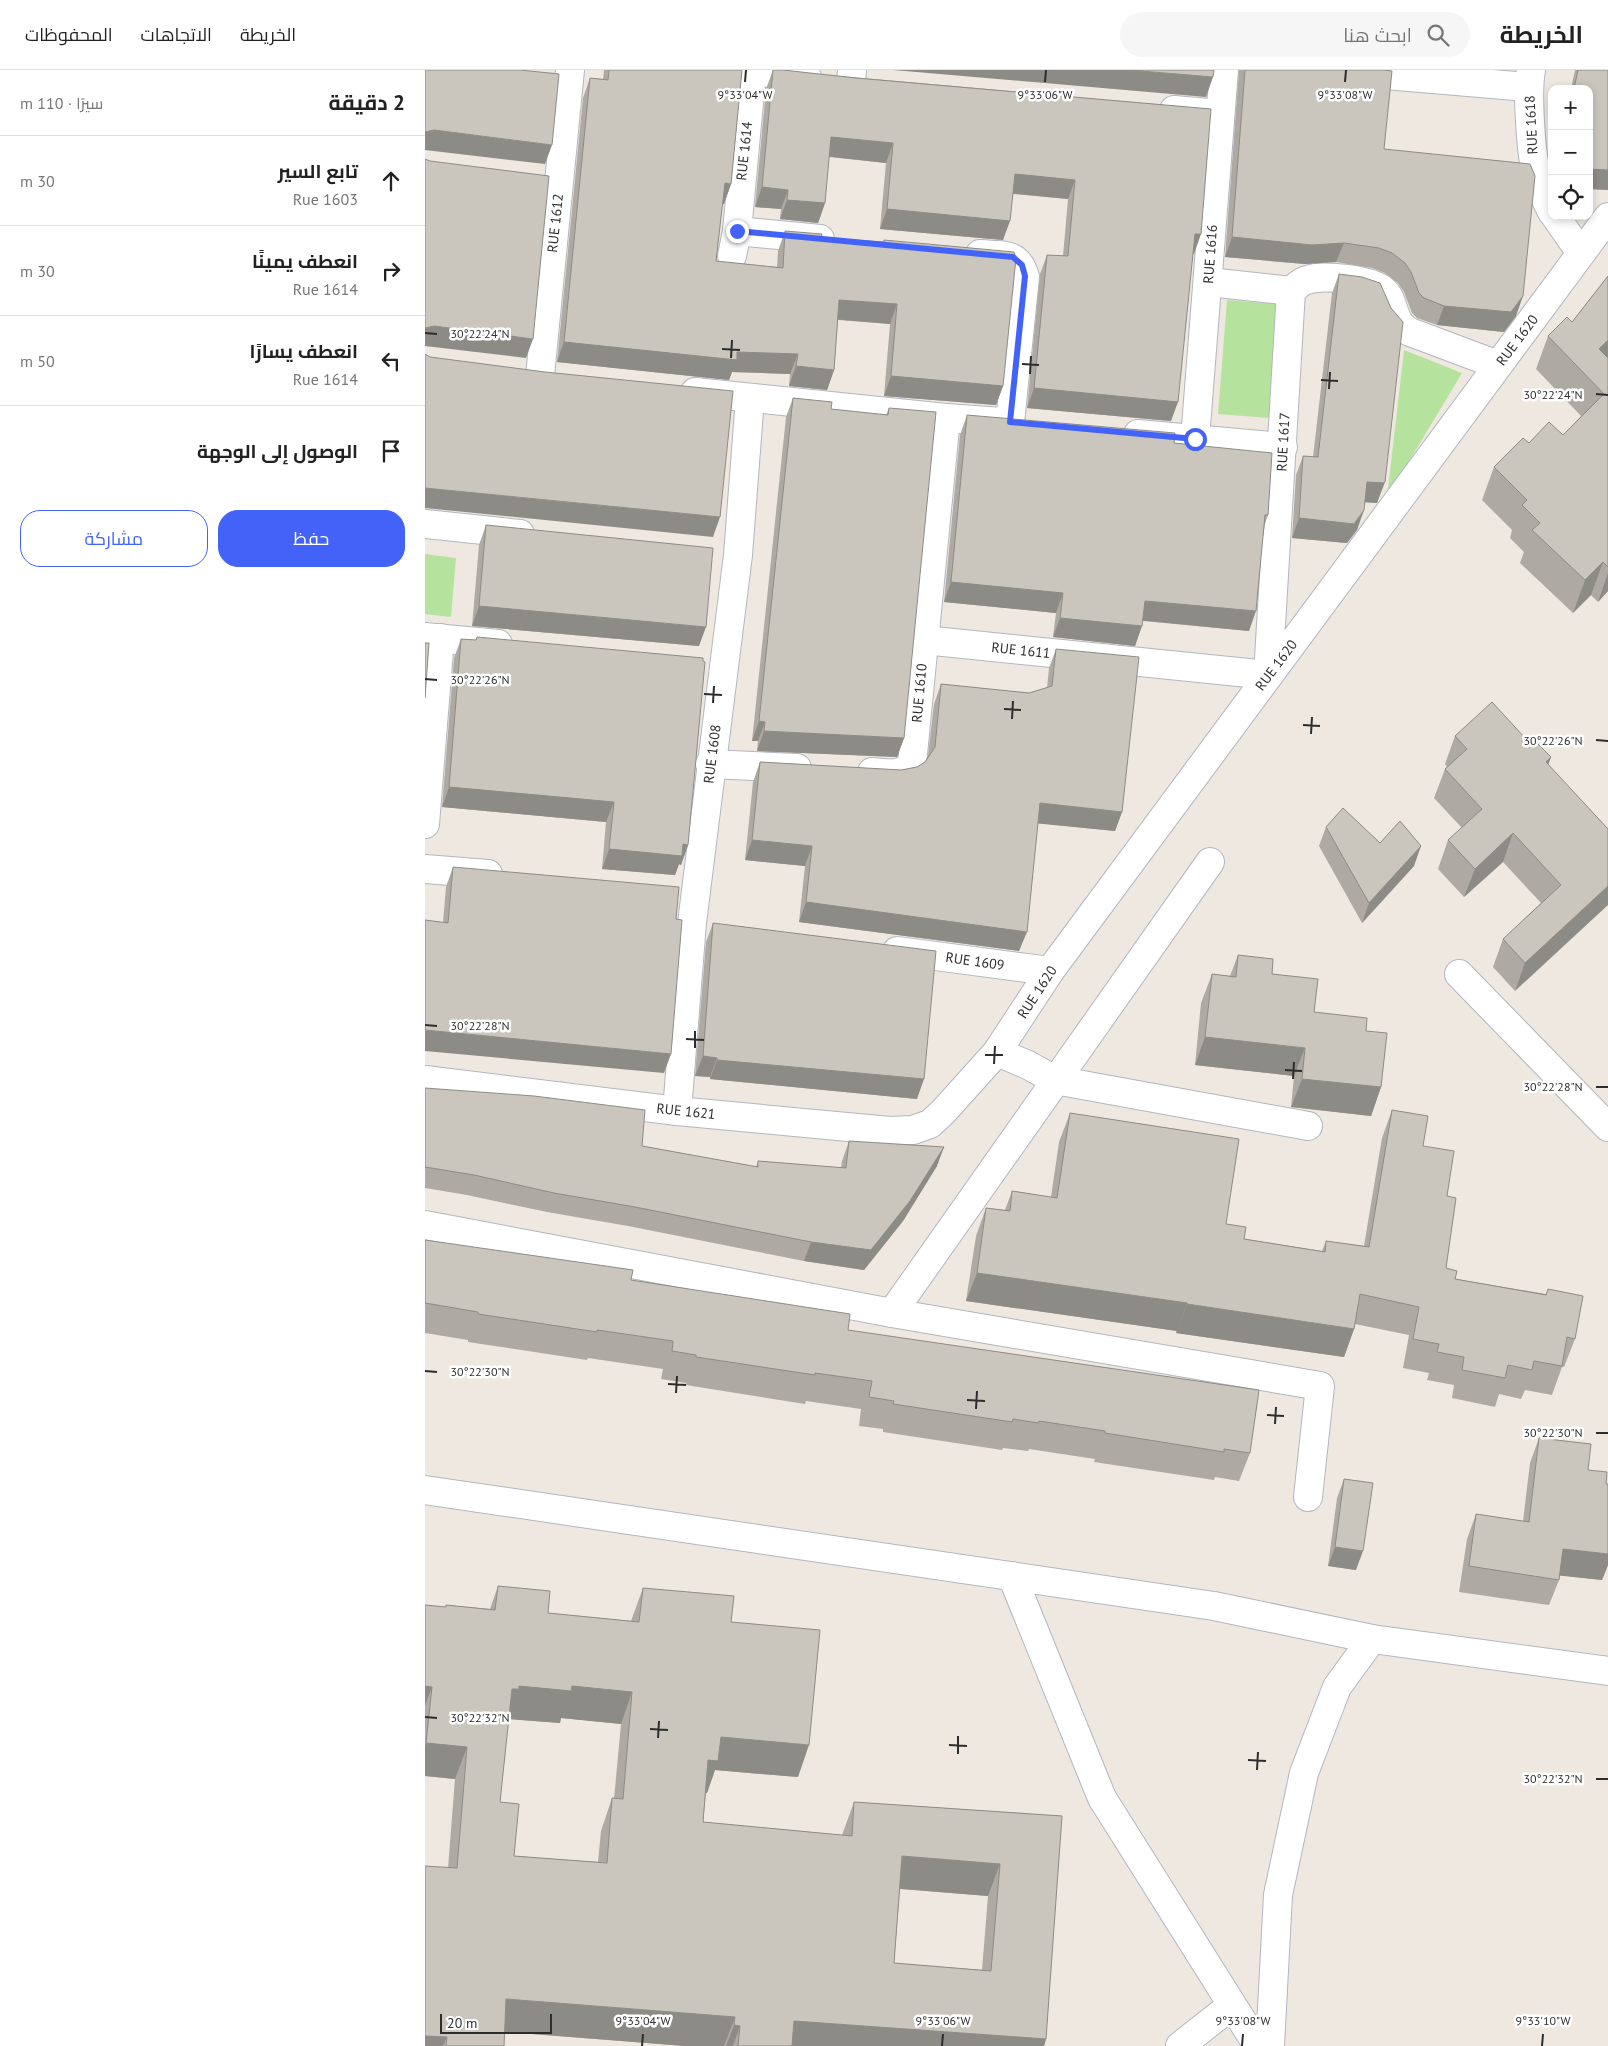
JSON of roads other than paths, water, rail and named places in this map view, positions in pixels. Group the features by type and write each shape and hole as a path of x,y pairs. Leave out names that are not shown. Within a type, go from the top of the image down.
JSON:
{"street":[{"name":"RUE 1612","path":"540,376 570,70"},
{"path":"746,70 852,76 880,85"},
{"name":"RUE 1614","path":"746,70 735,243 845,241"},
{"name":"RUE 1616","path":"1195,439 1209,282 1224,70"},
{"name":"RUE 1618","path":"1326,70 1530,78 1533,161 1541,191 1548,204"},
{"path":"1152,108 1220,114"},
{"path":"531,178 559,182"},
{"name":"RUE 1620","path":"943,1112 997,1052 1049,971 1608,217"},
{"path":"1558,220 1581,253"},
{"path":"674,390 946,418 1020,423 1025,276 1022,265 1013,257 954,252"},
{"path":"1209,282 1291,291 1305,280 1337,277 1374,286 1384,290 1390,298 1400,325 1410,332 1498,365"},
{"name":"RUE 1617","path":"1268,675 1291,291"},
{"path":"511,372 568,379"},
{"name":"RUE 1608","path":"677,1111 692,923 711,764 713,663 750,398"},
{"name":"RUE 1610","path":"846,771 895,774 906,771 912,764 946,418"},
{"path":"1117,432 1283,447"},
{"path":"425,524 544,536"},
{"path":"425,824 433,638 518,646"},
{"name":"RUE 1611","path":"924,640 1268,675"},
{"path":"711,764 817,770"},
{"path":"892,1314 1210,862"},
{"path":"425,869 512,877"},
{"path":"667,891 696,893"},
{"path":"692,923 721,927"},
{"name":"RUE 1609","path":"875,948 1049,971"},
{"path":"1459,974 1608,1127"},
{"path":"997,1052 1028,1065 1055,1080 1308,1126"},
{"name":"RUE 1621","path":"425,1080 677,1111 890,1131 913,1130 930,1124 943,1112"},
{"path":"425,1225 892,1314 1321,1386 1308,1496"},
{"path":"425,1490 1215,1606 1372,1639 1608,1671"},
{"path":"1012,1576 1102,1798 1258,2046"},
{"path":"1270,2046 1278,1895 1304,1773 1337,1687 1372,1639"},
{"path":"1180,2046 1232,2004"}]}
